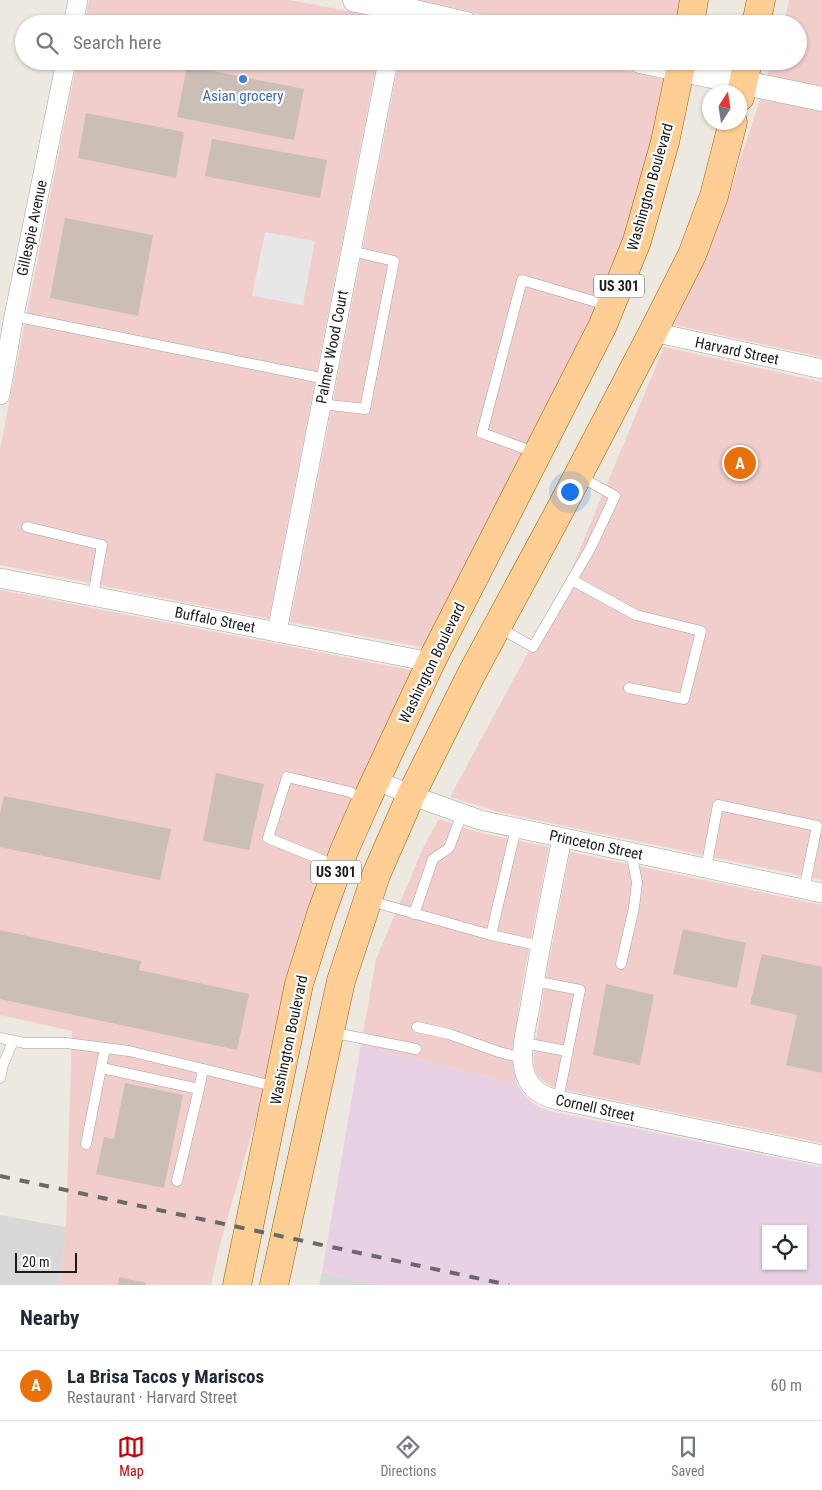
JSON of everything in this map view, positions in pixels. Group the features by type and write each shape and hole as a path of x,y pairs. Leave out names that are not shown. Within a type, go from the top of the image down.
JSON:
{"main road":[{"path":"692,15 694,0"},
{"path":"758,15 761,0"},
{"name":"Washington Boulevard","path":"237,1285 300,984 321,914 338,867 371,790 431,662 603,325 637,241 665,142 680,70"},
{"name":"US 301","path":"274,1285 341,981 376,875 411,795 471,675 578,475 692,255 714,196 731,130"}],"street":[{"path":"76,15 78,0"},
{"path":"355,0 393,15"},
{"name":"Gillespie Avenue","path":"0,395 14,316 64,70"},
{"name":"Palmer Wood Court","path":"277,632 386,70"},
{"path":"698,70 822,99"},
{"name":"Harvard Street","path":"653,332 822,369"},
{"name":"Buffalo Street","path":"0,578 431,662"},
{"name":"Princeton Street","path":"371,790 411,795 480,820 813,891"},
{"name":"Cornell Street","path":"562,838 534,982 524,1051 525,1074 532,1087 544,1096 558,1100 822,1155"}],"lane":[{"path":"322,404 365,410 394,260 351,251"},
{"path":"538,453 482,432 522,280 610,306"},
{"path":"14,316 326,379"},
{"path":"497,627 533,647 590,549 615,496 578,475"},
{"path":"27,527 102,545 94,596"},
{"path":"572,580 636,615 702,631 684,699 629,688"},
{"path":"338,867 268,838 287,777 350,792 371,790"},
{"path":"706,868 718,805 817,826 813,891"},
{"path":"414,914 434,859 449,848 462,814"},
{"path":"491,935 516,828"},
{"path":"621,964 634,908 637,882 631,852"},
{"path":"367,900 491,935 541,946"},
{"path":"534,982 580,990 558,1100"},
{"path":"417,1027 449,1034 499,1052 567,1051"},
{"path":"329,1031 416,1049"},
{"path":"0,1038 25,1043 66,1043 129,1051 278,1087"},
{"path":"0,1078 2,1065 12,1041"},
{"path":"86,1144 106,1048"},
{"path":"102,1068 199,1090"},
{"path":"177,1181 203,1070"}],"shaded area":[{"path":"89,0 289,0 369,15 86,15"},
{"path":"419,0 683,0 680,15 485,15"},
{"path":"789,0 822,0 822,87 767,76 769,70 807,70 807,15 786,15"},
{"path":"75,70 375,70 269,619 0,565 0,449"},
{"path":"397,70 623,70 667,80 627,236 597,310 426,648 290,622"},
{"path":"760,99 822,111 822,357 674,325 719,225"},
{"path":"265,232 315,241 303,305 252,296"},
{"path":"664,347 822,382 822,880 499,812 450,797 567,580"},
{"path":"0,590 415,671 274,1055 219,1248 211,1285 60,1285 66,1227 72,1031 0,1015"},
{"path":"439,819 477,832 549,847 523,980 514,1042 513,1068 517,1084 361,1045 376,959 423,848"},
{"path":"570,852 822,905 822,1143 560,1089 549,1085 537,1075 534,1065 535,1045"},
{"path":"361,1045 517,1084 524,1095 534,1104 554,1112 822,1167 822,1285 377,1285 322,1272"},
{"path":"0,1215 66,1227 60,1285 0,1285"},
{"path":"322,1272 377,1285 319,1285"}],"building":[{"path":"186,70 207,70 304,89 294,140 177,117"},
{"path":"86,113 184,132 176,178 78,158"},
{"path":"212,139 327,160 320,198 205,176"},
{"path":"65,218 153,235 138,316 50,298"},
{"path":"216,773 264,784 249,850 203,841"},
{"path":"4,796 171,829 160,880 0,847 0,814"},
{"path":"683,929 746,943 737,988 673,974"},
{"path":"0,930 141,961 139,970 249,994 237,1050 0,999"},
{"path":"762,954 822,967 822,1073 786,1065 797,1015 750,1004"},
{"path":"606,984 654,995 640,1065 593,1055"},
{"path":"125,1083 183,1095 164,1188 96,1174 104,1137 114,1139"},
{"path":"119,1277 146,1283 146,1285 118,1285"}],"railway":[{"path":"0,1176 509,1285"}],"place":[{"name":"Asian grocery","path":"243,79"},
{"name":"La Brisa Tacos y Mariscos","path":"740,463"}]}
